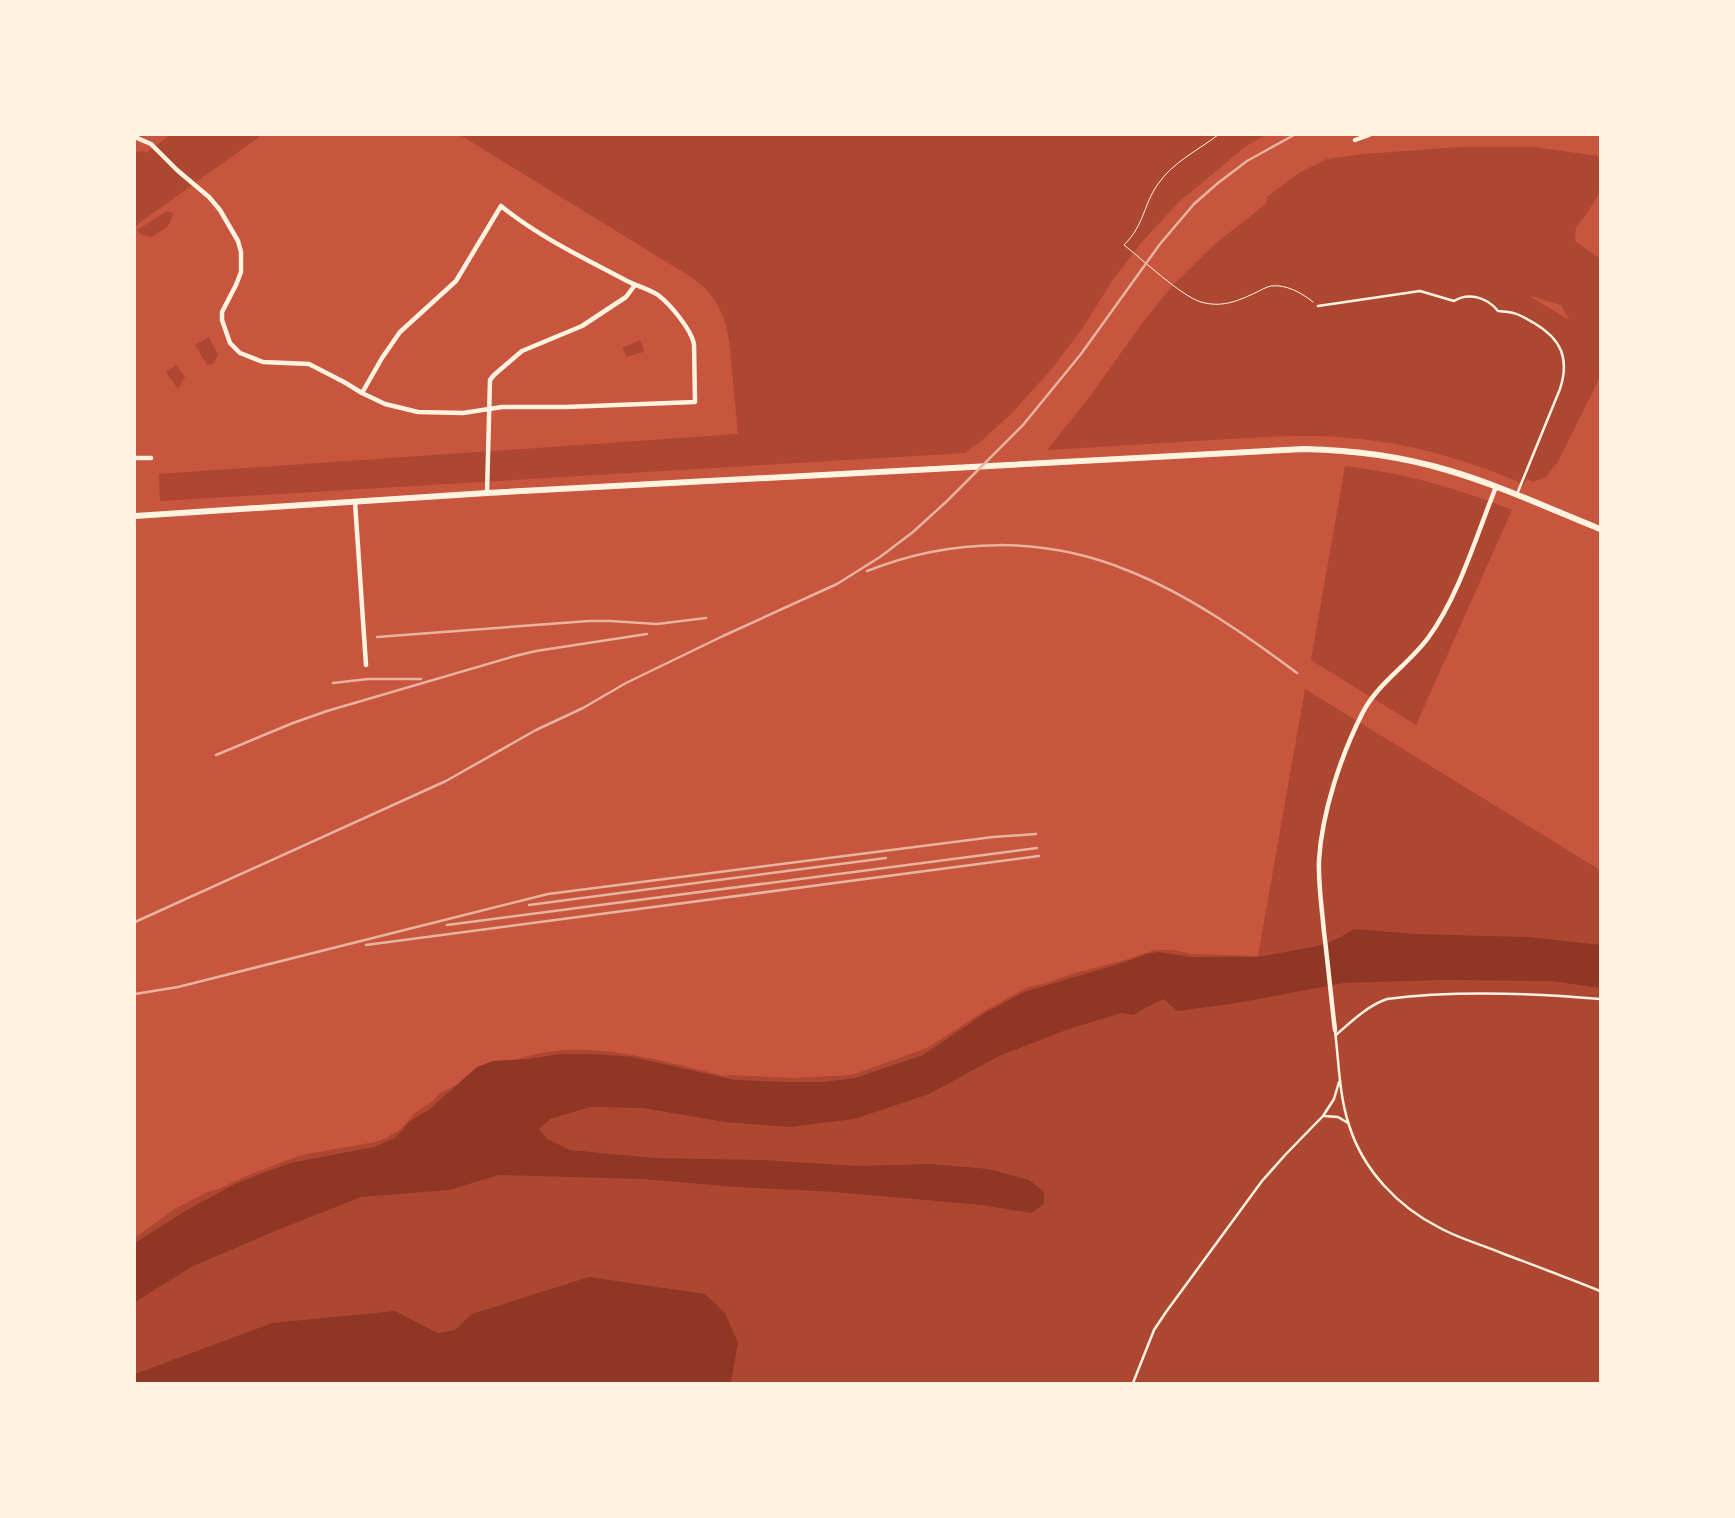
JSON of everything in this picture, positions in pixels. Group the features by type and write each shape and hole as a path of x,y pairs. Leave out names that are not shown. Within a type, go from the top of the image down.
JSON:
{"main road":[{"path":"135,516 487,493 1281,449 1327,449 1405,459 1448,470 1496,487 1600,529"}],"street":[{"path":"1355,140 1369,135"},
{"path":"136,136 151,144 177,170 209,197 220,210 238,241 241,252 241,272 222,312 222,320 226,334 234,349 263,362 309,364 362,393 385,404 418,412 463,413 502,406 565,407 696,402 694,344 692,336 660,296 635,285 540,234 501,206 456,281 400,332 382,358 362,393"},
{"path":"487,493 489,385 494,375 527,348 582,326 626,297 635,285"},
{"path":"135,458 151,458"},
{"path":"1335,1030 1321,905 1319,861 1324,818 1332,788 1363,712 1373,696 1428,639 1445,612 1496,487"},
{"path":"355,502 366,665"}],"lane":[{"path":"1318,306 1420,291 1454,301 1464,296 1474,296 1491,304 1498,311 1514,312 1550,334 1561,349 1565,362 1565,371 1560,389 1516,495"},
{"path":"1336,1036 1362,1012 1377,1002 1387,999 1476,994 1563,996 1600,999"},
{"path":"1335,1030 1340,1080 1348,1123 1361,1153 1380,1181 1396,1198 1413,1212 1440,1228 1600,1291"},
{"path":"1133,1383 1154,1330 1166,1312 1262,1181 1322,1116 1334,1099 1340,1080"},
{"path":"1322,1116 1338,1117 1348,1123"}],"path":[{"path":"1218,135 1178,162 1166,173 1152,193 1138,228 1124,245 1185,294 1200,302 1216,305 1234,303 1270,286 1286,287 1300,293 1318,306"}],"shaded area":[{"path":"170,135 262,135 135,226 135,152 144,151 146,153"},
{"path":"460,135 1265,135 1245,147 1179,202 1141,243 1114,278 1082,329 1050,371 1011,414 965,453 160,501 159,474 738,434 727,331 719,307 703,287 691,277"},
{"path":"1459,147 1535,147 1598,156 1600,158 1600,192 1576,227 1575,241 1600,259 1600,377 1559,460 1546,477 1533,482 1527,479 1524,484 1470,463 1433,452 1356,438 1275,437 1047,450 1088,399 1143,322 1173,285 1215,244 1267,203 1267,197 1299,173 1327,159 1365,154","holes":["1531,296 1561,305 1569,320"]},
{"path":"167,211 173,213 170,222 166,228 152,237 141,235 137,230"},
{"path":"209,337 218,355 213,364 207,365 195,345"},
{"path":"640,340 644,349 643,352 627,357 622,348"},
{"path":"176,365 185,377 178,389 166,372"},
{"path":"1345,466 1430,482 1512,510 1416,725 1311,660"},
{"path":"1305,689 1600,870 1600,1383 135,1383 135,1238 173,1210 205,1193 221,1188 246,1176 301,1155 375,1142 386,1138 401,1129 415,1113 434,1100 440,1093 500,1065 546,1052 572,1050 598,1051 649,1058 725,1076 793,1078 852,1075 927,1048 986,1010 1028,987 1048,983 1075,973 1155,950 1173,950 1191,954 1258,956"},
{"path":"1354,929 1416,934 1530,937 1600,945 1600,988 1551,981 1442,980 1344,983 1231,1004 1177,1011 1164,999 1134,1015 1121,1013 1066,1030 999,1056 929,1094 854,1119 790,1127 724,1122 643,1108 590,1107 550,1119 539,1129 547,1139 570,1150 654,1158 760,1160 858,1166 931,1164 988,1169 1029,1180 1044,1192 1044,1204 1031,1213 982,1205 834,1192 736,1187 643,1179 499,1175 449,1190 361,1197 193,1266 135,1302 135,1243 187,1210 237,1183 290,1163 374,1147 395,1138 410,1121 430,1109 477,1067 493,1061 528,1059 560,1054 595,1054 632,1057 735,1080 823,1082 855,1078 923,1055 987,1012 1024,992 1147,954 1157,952 1192,957 1258,957 1317,946 1337,939"},
{"path":"589,1277 705,1294 725,1313 738,1343 731,1383 135,1383 135,1374 272,1323 395,1311 438,1333 455,1330 472,1314"}],"railway":[{"path":"135,922 446,781 536,730 583,708 626,683 837,584 880,557 913,532 947,501 1023,425 1081,354 1160,244 1194,204 1247,161 1294,135"},
{"path":"867,571 899,560 965,547 998,545 1065,551 1129,571 1173,592 1237,630 1297,673"},
{"path":"377,637 589,621 657,624 706,618"},
{"path":"216,755 327,711 515,656 647,634"},
{"path":"333,683 368,679 421,679"},
{"path":"135,994 178,987 548,894 993,837 1036,834"},
{"path":"447,925 1037,848"},
{"path":"366,945 1039,856"},
{"path":"529,905 886,858"}]}
